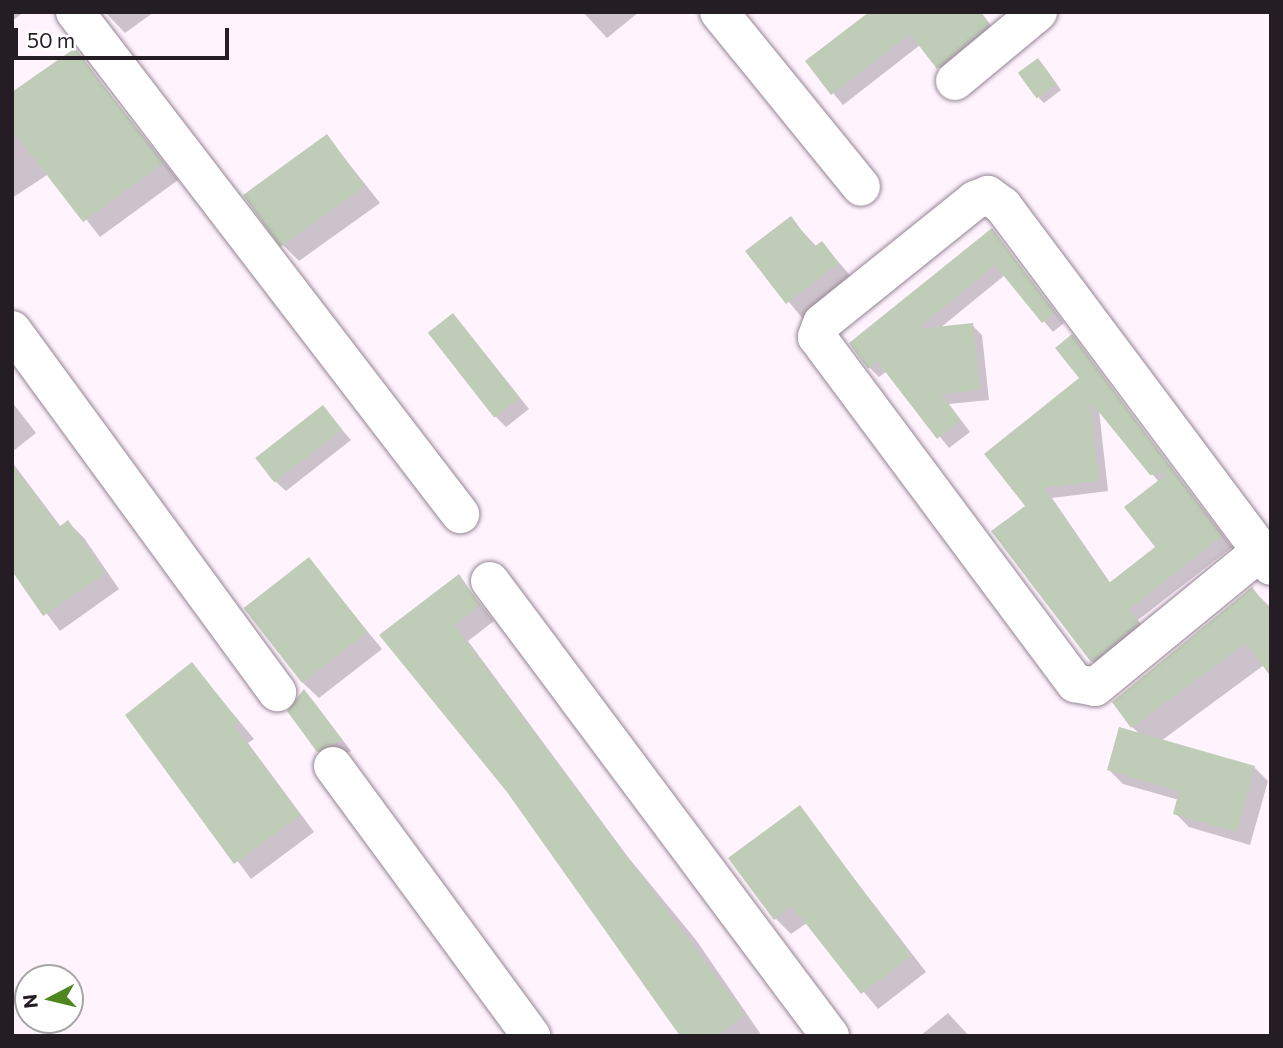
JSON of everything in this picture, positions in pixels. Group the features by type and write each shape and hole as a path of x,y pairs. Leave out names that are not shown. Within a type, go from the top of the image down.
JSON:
{"street":[{"path":"75,12 460,514"},
{"path":"719,12 861,187"},
{"path":"955,81 1038,12"},
{"path":"988,195 1003,206 1266,558 1095,687 1074,683 817,337 822,323 975,200 988,195"},
{"path":"12,330 277,692"},
{"path":"490,582 830,1036"},
{"path":"333,766 531,1036"}],"building":[{"path":"869,12 980,12 989,24 937,69 910,34 831,95 805,61"},
{"path":"75,48 163,163 83,222 12,130 12,92"},
{"path":"1038,58 1057,84 1037,99 1018,73"},
{"path":"327,134 365,186 280,247 243,195"},
{"path":"791,216 814,247 822,241 839,263 786,304 745,251"},
{"path":"992,228 1055,312 1042,323 995,265 917,329 973,323 980,390 941,394 961,421 937,439 877,361 868,369 849,343"},
{"path":"453,313 519,398 494,418 428,333"},
{"path":"1072,334 1222,536 1129,609 1139,623 1091,662 991,531 1025,506 984,454 1079,378 1055,348","holes":["1090,401 1150,475 1168,473 1124,507 1155,547 1109,583 1044,488 1099,481"]},
{"path":"323,405 342,429 274,482 255,458"},
{"path":"12,464 59,527 68,520 105,573 43,616 12,571"},
{"path":"309,557 367,632 302,683 244,608"},
{"path":"459,574 480,605 454,625 745,1015 716,1036 680,1036 507,792 379,635"},
{"path":"1252,587 1271,612 1271,677 1246,643 1131,728 1112,702"},
{"path":"192,662 239,722 234,726 300,815 234,864 125,715"},
{"path":"304,689 342,740 317,752 287,711"},
{"path":"1119,727 1255,766 1237,832 1173,814 1179,791 1107,770"},
{"path":"800,805 911,956 861,994 792,906 774,920 728,858"}]}
